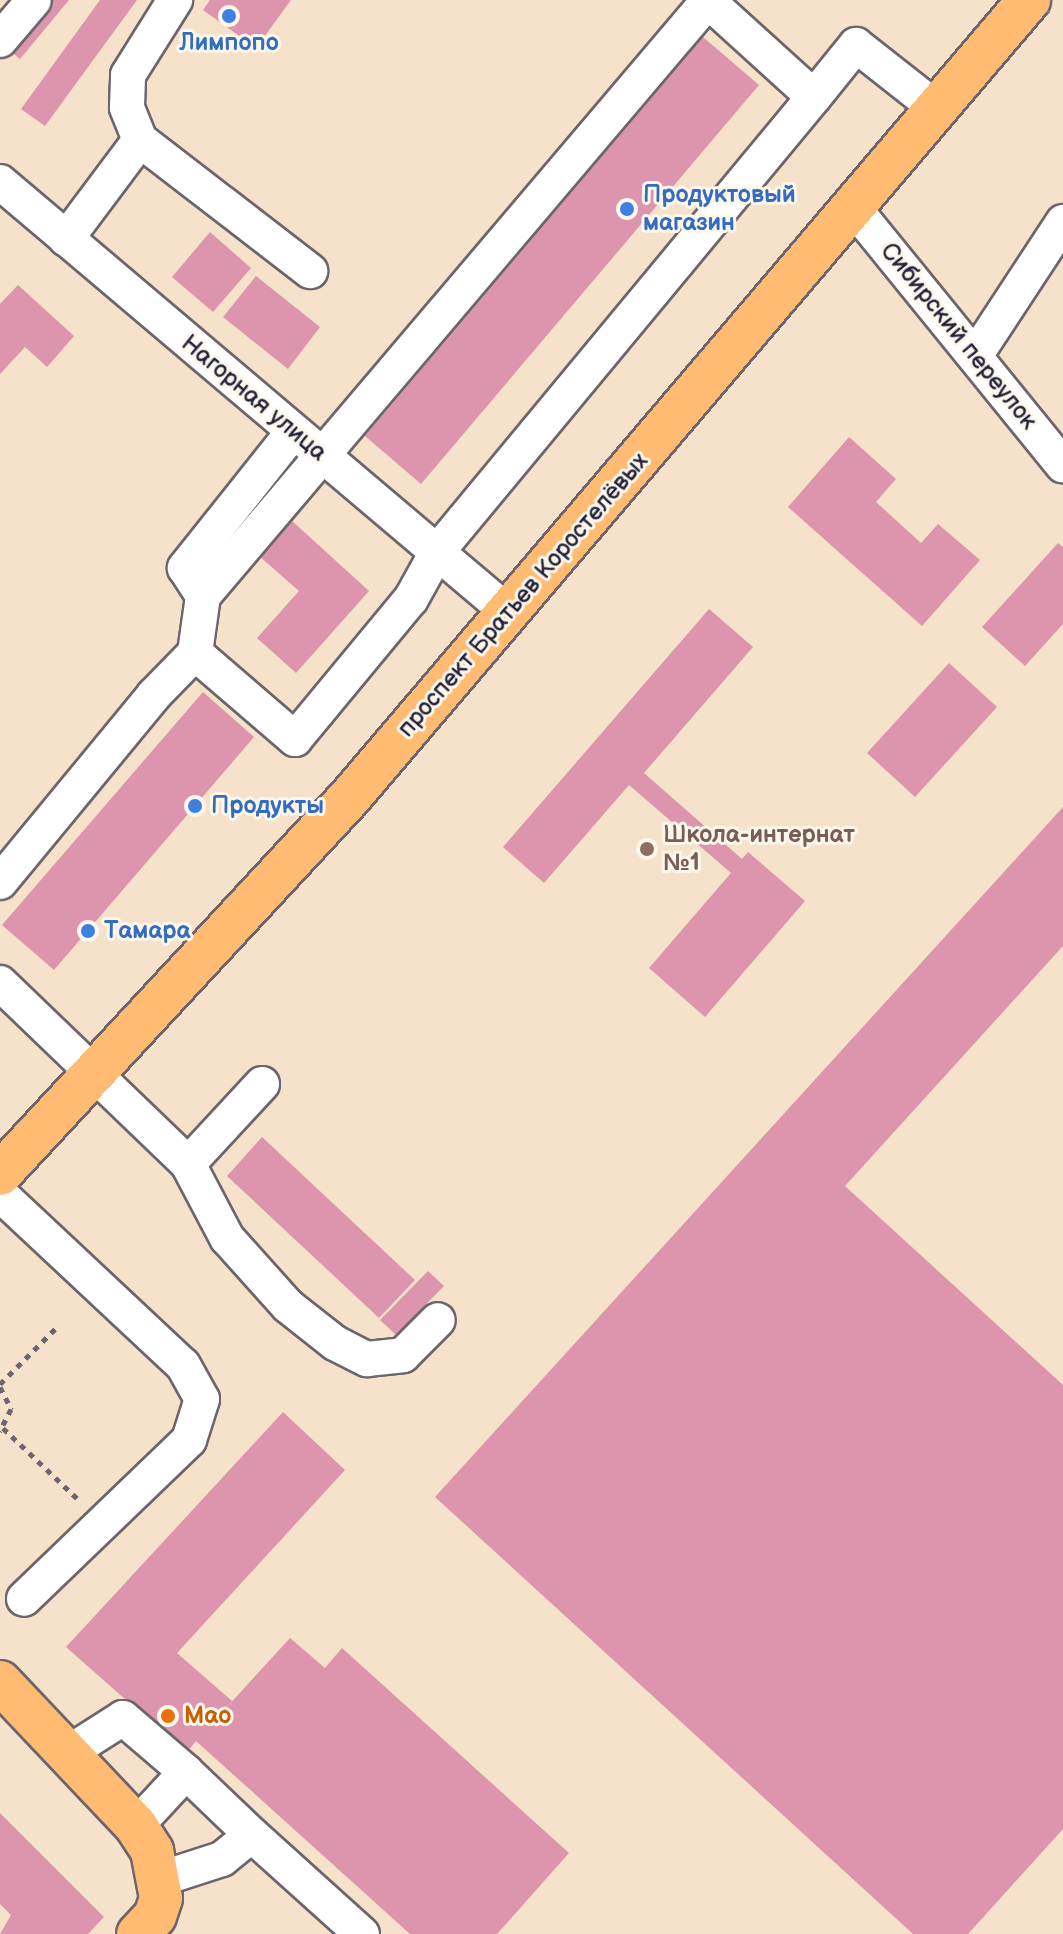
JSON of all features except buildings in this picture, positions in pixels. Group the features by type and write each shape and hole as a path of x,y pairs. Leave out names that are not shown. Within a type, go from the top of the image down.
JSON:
{"main road":[{"name":"проспект Братьев Коростелёвых","path":"0,1174 351,796 1029,0"},
{"path":"0,1682 136,1826 152,1851 160,1879 161,1898 143,1932"}],"street":[{"path":"0,40 34,0"},
{"path":"175,0 128,75 127,107 140,140 310,271"},
{"path":"0,882 154,695 195,653 203,596 708,1 814,97"},
{"path":"195,653 295,739 411,599 437,552 856,45 936,108"},
{"path":"66,239 140,140"},
{"name":"Нагорная улица","path":"0,182 509,613"},
{"name":"Сибирский переулок","path":"853,207 977,353 1063,465"},
{"path":"977,353 1063,222"},
{"path":"203,596 185,568 293,432"},
{"path":"0,983 188,1164 227,1238 288,1306 335,1343 367,1359 403,1355 438,1320"},
{"path":"188,1164 262,1084"},
{"path":"0,1194 183,1365 202,1399 189,1440 24,1599"},
{"path":"68,1753 123,1718 362,1934"},
{"path":"136,1826 186,1772"},
{"path":"160,1879 222,1859 252,1835"}],"path":[{"path":"56,1328 0,1385 11,1409 1,1430 103,1523"}],"place":[{"name":"Лимпопо","path":"229,16"},
{"name":"Продуктовый магазин","path":"627,209"},
{"name":"Продукты","path":"195,806"},
{"name":"Школа-интернат №1","path":"647,849"},
{"name":"Тамара","path":"88,931"},
{"name":"Мао","path":"168,1716"}]}
